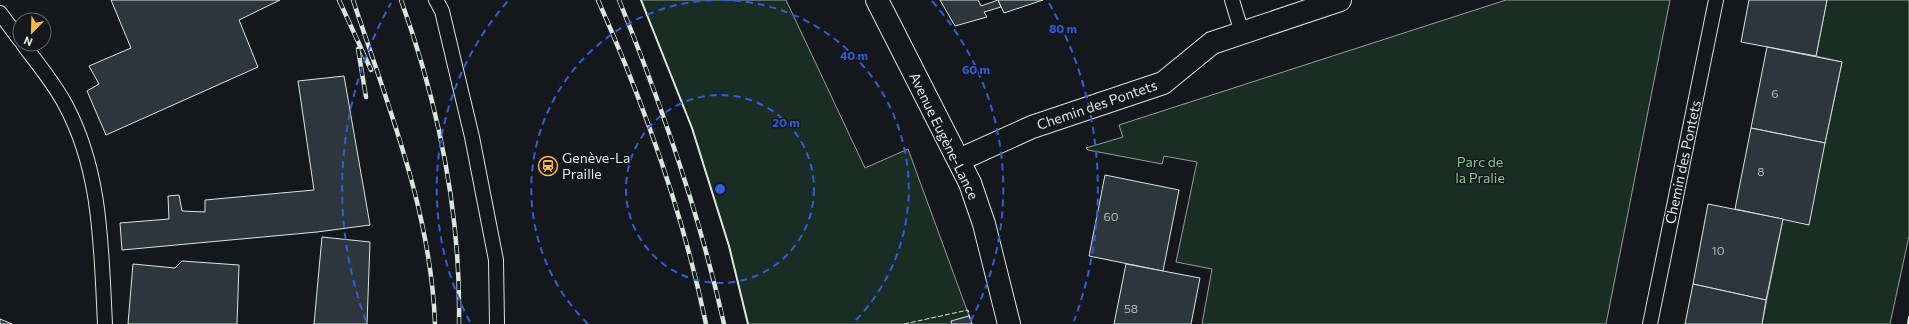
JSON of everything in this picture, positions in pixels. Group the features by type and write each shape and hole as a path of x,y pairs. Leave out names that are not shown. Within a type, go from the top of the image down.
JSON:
{"street":[{"name":"Avenue Eugène-Lance","path":"877,0 970,183 984,224 1009,324"},
{"name":"Chemin des Pontets","path":"959,160 1032,127 1163,83 1212,43 1340,0"}],"lane":[{"path":"436,0 442,11 472,136 496,260 497,324"},
{"path":"1232,0 1242,33"},
{"name":"Chemin des Pontets","path":"1650,324 1716,0"},
{"path":"0,13 12,29"},
{"path":"29,52 65,103 82,143 95,187 101,233 105,324"}],"green space":[{"path":"641,0 786,0 865,168 908,149 972,324 748,324 729,246 692,128"},
{"name":"Parc de la Pralie","path":"1506,0 1670,0 1606,324 1202,324 1212,269 1176,262 1197,162 1164,156 1162,164 1088,150 1086,148 1123,137 1119,125"},
{"path":"1827,0 1909,0 1909,236 1890,324 1762,324 1783,219 1825,143 1842,62 1816,56"}],"building":[{"path":"111,0 280,0 239,20 258,67 106,135 87,91 99,84 89,66 131,48"},
{"path":"940,0 978,0 981,6 998,0 1001,7 984,12 987,17 955,26"},
{"path":"998,0 1043,0 1004,13"},
{"path":"1749,0 1827,0 1816,56 1741,42"},
{"path":"1767,47 1842,62 1825,143 1751,128"},
{"path":"344,76 370,225 317,232 122,250 120,223 169,219 168,196 179,195 182,211 205,212 205,200 314,190 298,81"},
{"path":"1751,128 1825,143 1809,225 1735,209"},
{"path":"1105,175 1179,190 1163,271 1089,256"},
{"path":"1708,204 1783,219 1766,300 1693,284"},
{"path":"322,237 370,242 367,324 314,324"},
{"path":"182,261 239,265 237,324 128,324 133,264 175,268"},
{"path":"1126,264 1200,278 1191,324 1114,324"},
{"path":"1693,284 1766,300 1762,324 1685,324"},
{"path":"969,316 972,324 952,324 951,321"},
{"path":"0,319 12,324 0,324"}],"railway":[{"path":"339,0 371,70"},
{"path":"353,0 406,159 417,200 432,282 435,324"},
{"path":"401,0 426,79 445,159 456,241 459,283 459,324"},
{"path":"598,0 631,79 661,159 686,241 706,324"},
{"path":"619,0 665,120 691,200 724,324"},
{"path":"358,49 366,97"}],"fence":[{"path":"904,324 968,310 970,318"}],"wall":[{"path":"641,0 692,128 729,246 748,324"},
{"path":"1908,324 1909,317"}],"place":[{"name":"Genève-La Praille","path":"548,166"}]}
